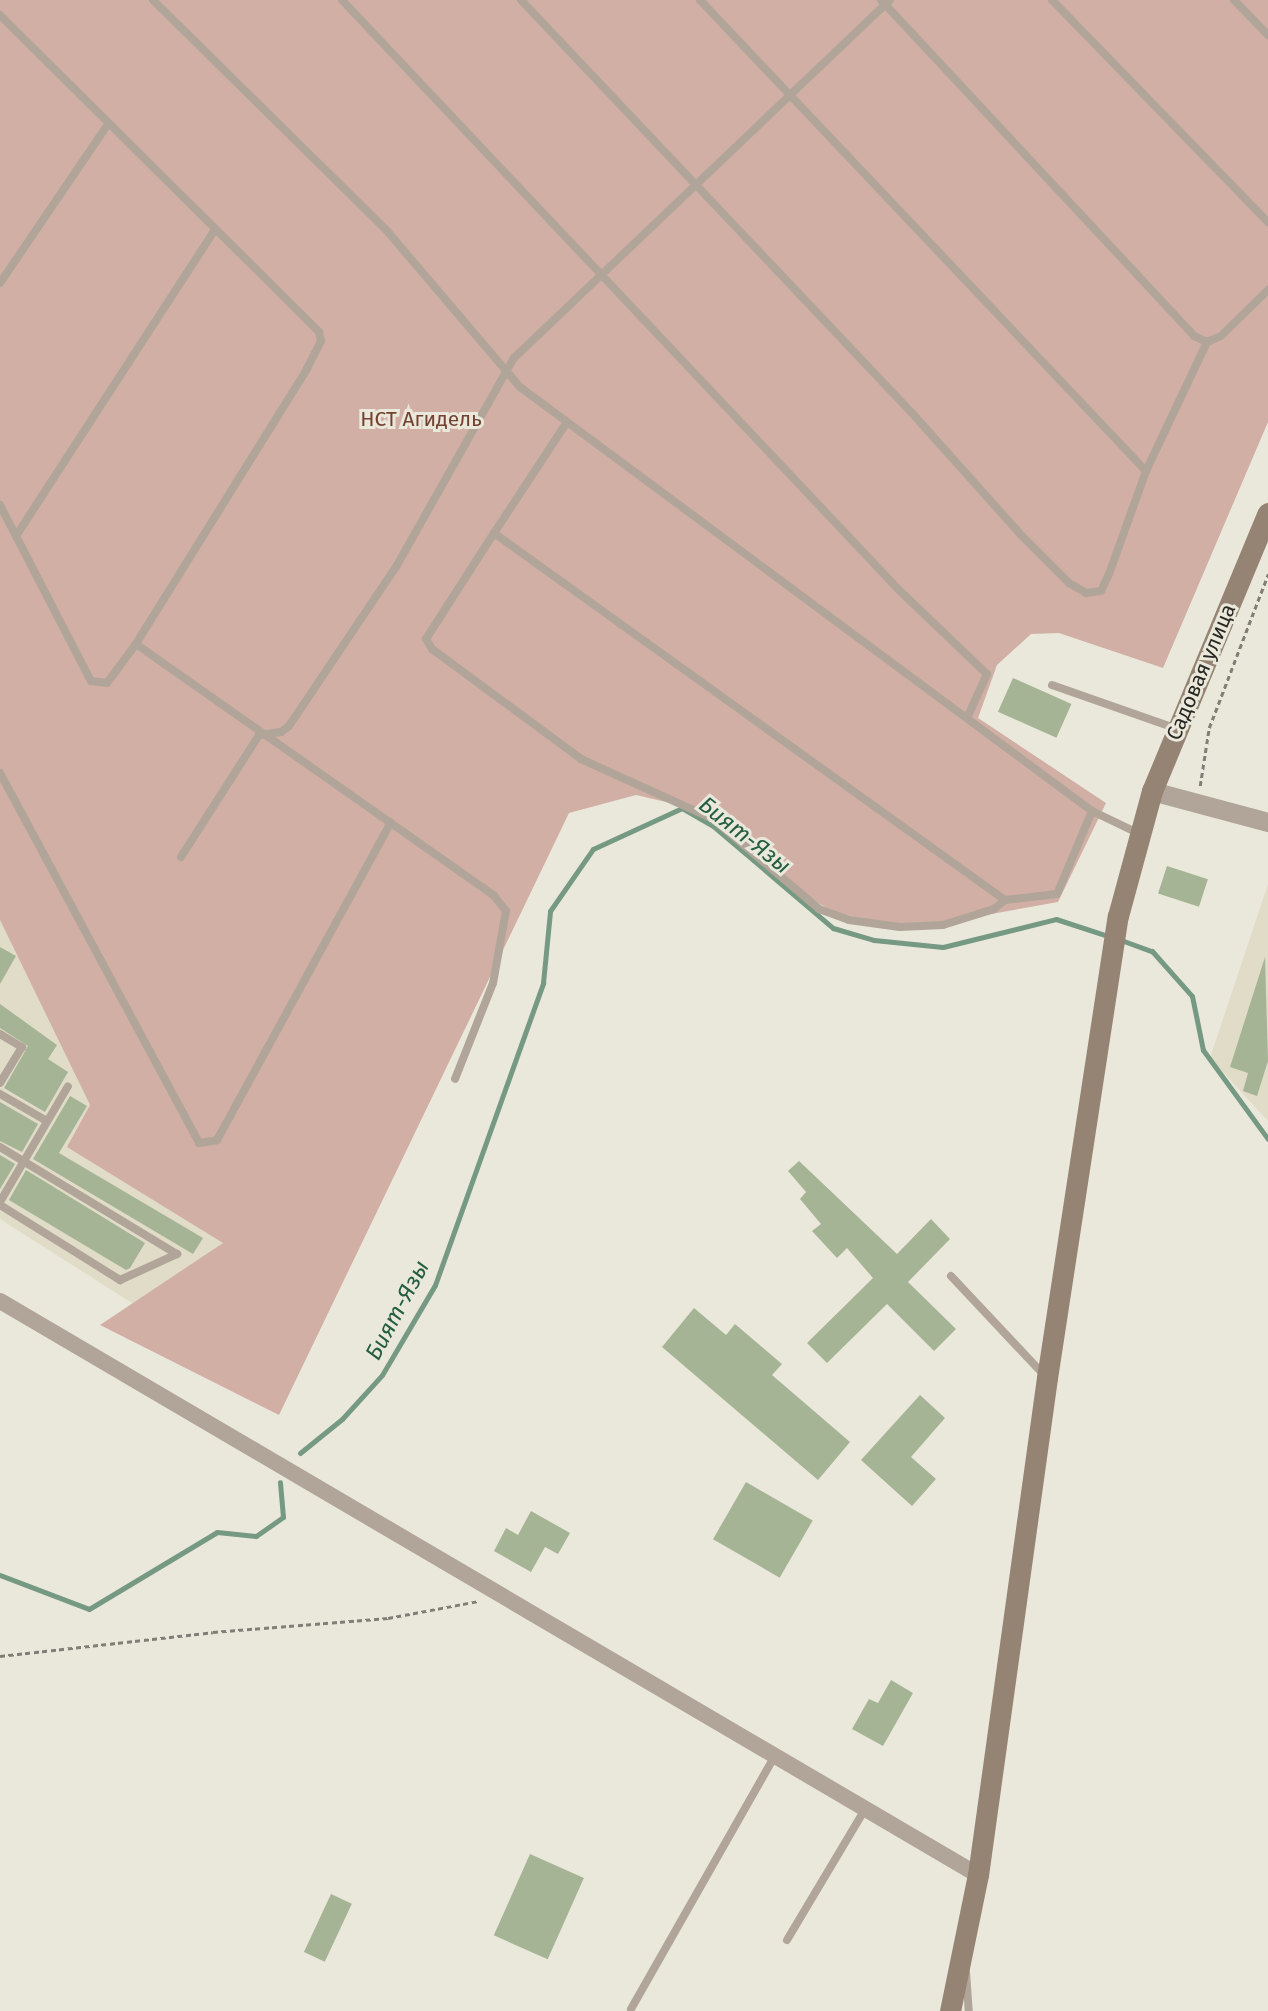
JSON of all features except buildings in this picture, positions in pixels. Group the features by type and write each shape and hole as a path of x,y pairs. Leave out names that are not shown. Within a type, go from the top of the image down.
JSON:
{"main road":[{"name":"Садовая улица","path":"950,2011 965,1951 978,1875 1047,1378 1118,916 1138,833 1152,791 1268,513"}],"street":[{"path":"1152,791 1268,822"},
{"path":"0,1301 978,1875"}],"lane":[{"path":"153,0 388,232 508,369 520,387 1093,811 1138,833"},
{"path":"342,0 899,590 988,674 968,716"},
{"path":"521,0 697,183 1069,583 1086,593 1101,591 1146,471 1207,342 1221,336 1268,290"},
{"path":"699,0 1146,471"},
{"path":"1052,0 1268,222"},
{"path":"1234,0 1268,35"},
{"path":"181,857 260,735 289,726 396,567 514,358 885,2 1194,336 1207,342"},
{"path":"0,17 319,332 321,341 135,644 107,683 91,681 0,505"},
{"path":"0,283 108,124"},
{"path":"16,536 215,230"},
{"path":"567,422 426,639 432,649 581,759 713,819 809,902 849,920 900,927 943,925 994,909 1005,900 1057,894 1093,811"},
{"path":"495,533 1005,900"},
{"path":"135,644 268,734 494,896 506,911 493,982 455,1079"},
{"path":"1052,685 1178,729"},
{"path":"0,773 198,1143 217,1140 391,822"},
{"path":"0,1034 22,1047 0,1083"},
{"path":"0,1147 23,1161 177,1254 120,1280 0,1203 23,1161 68,1086"},
{"path":"0,1094 47,1121"},
{"path":"951,1276 1047,1378"},
{"path":"631,2009 775,1756"},
{"path":"787,1940 865,1809"},
{"path":"965,1951 969,2011"}],"path":[{"path":"1198,803 1209,728 1268,574"},
{"path":"0,1656 213,1632 388,1618 503,1597"}],"shaded area":[{"path":"1268,884 1268,1121 1210,1058"},
{"path":"0,920 90,1105 68,1147 223,1243 135,1305 0,1219"}],"green space":[{"name":"НСТ Агидель","path":"0,0 1268,0 1268,422 1163,668 1059,633 1031,634 997,665 978,718 1106,803 1058,902 929,925 879,922 835,913 790,886 696,809 636,795 569,813 279,1415 100,1325 223,1243 67,1147 90,1105 0,920"}],"waterway":[{"name":"Бият-Язы","path":"300,1453 342,1419 382,1375 435,1285 543,983 550,911 593,849 682,808 712,825 833,928 874,940 943,947 1056,919 1108,936"},
{"name":"Бият-Язы","path":"1121,940 1152,951 1192,996 1203,1050 1268,1139"},
{"name":"Бият-Язы","path":"0,1575 89,1609 217,1532 256,1536 283,1517 280,1482"}]}
